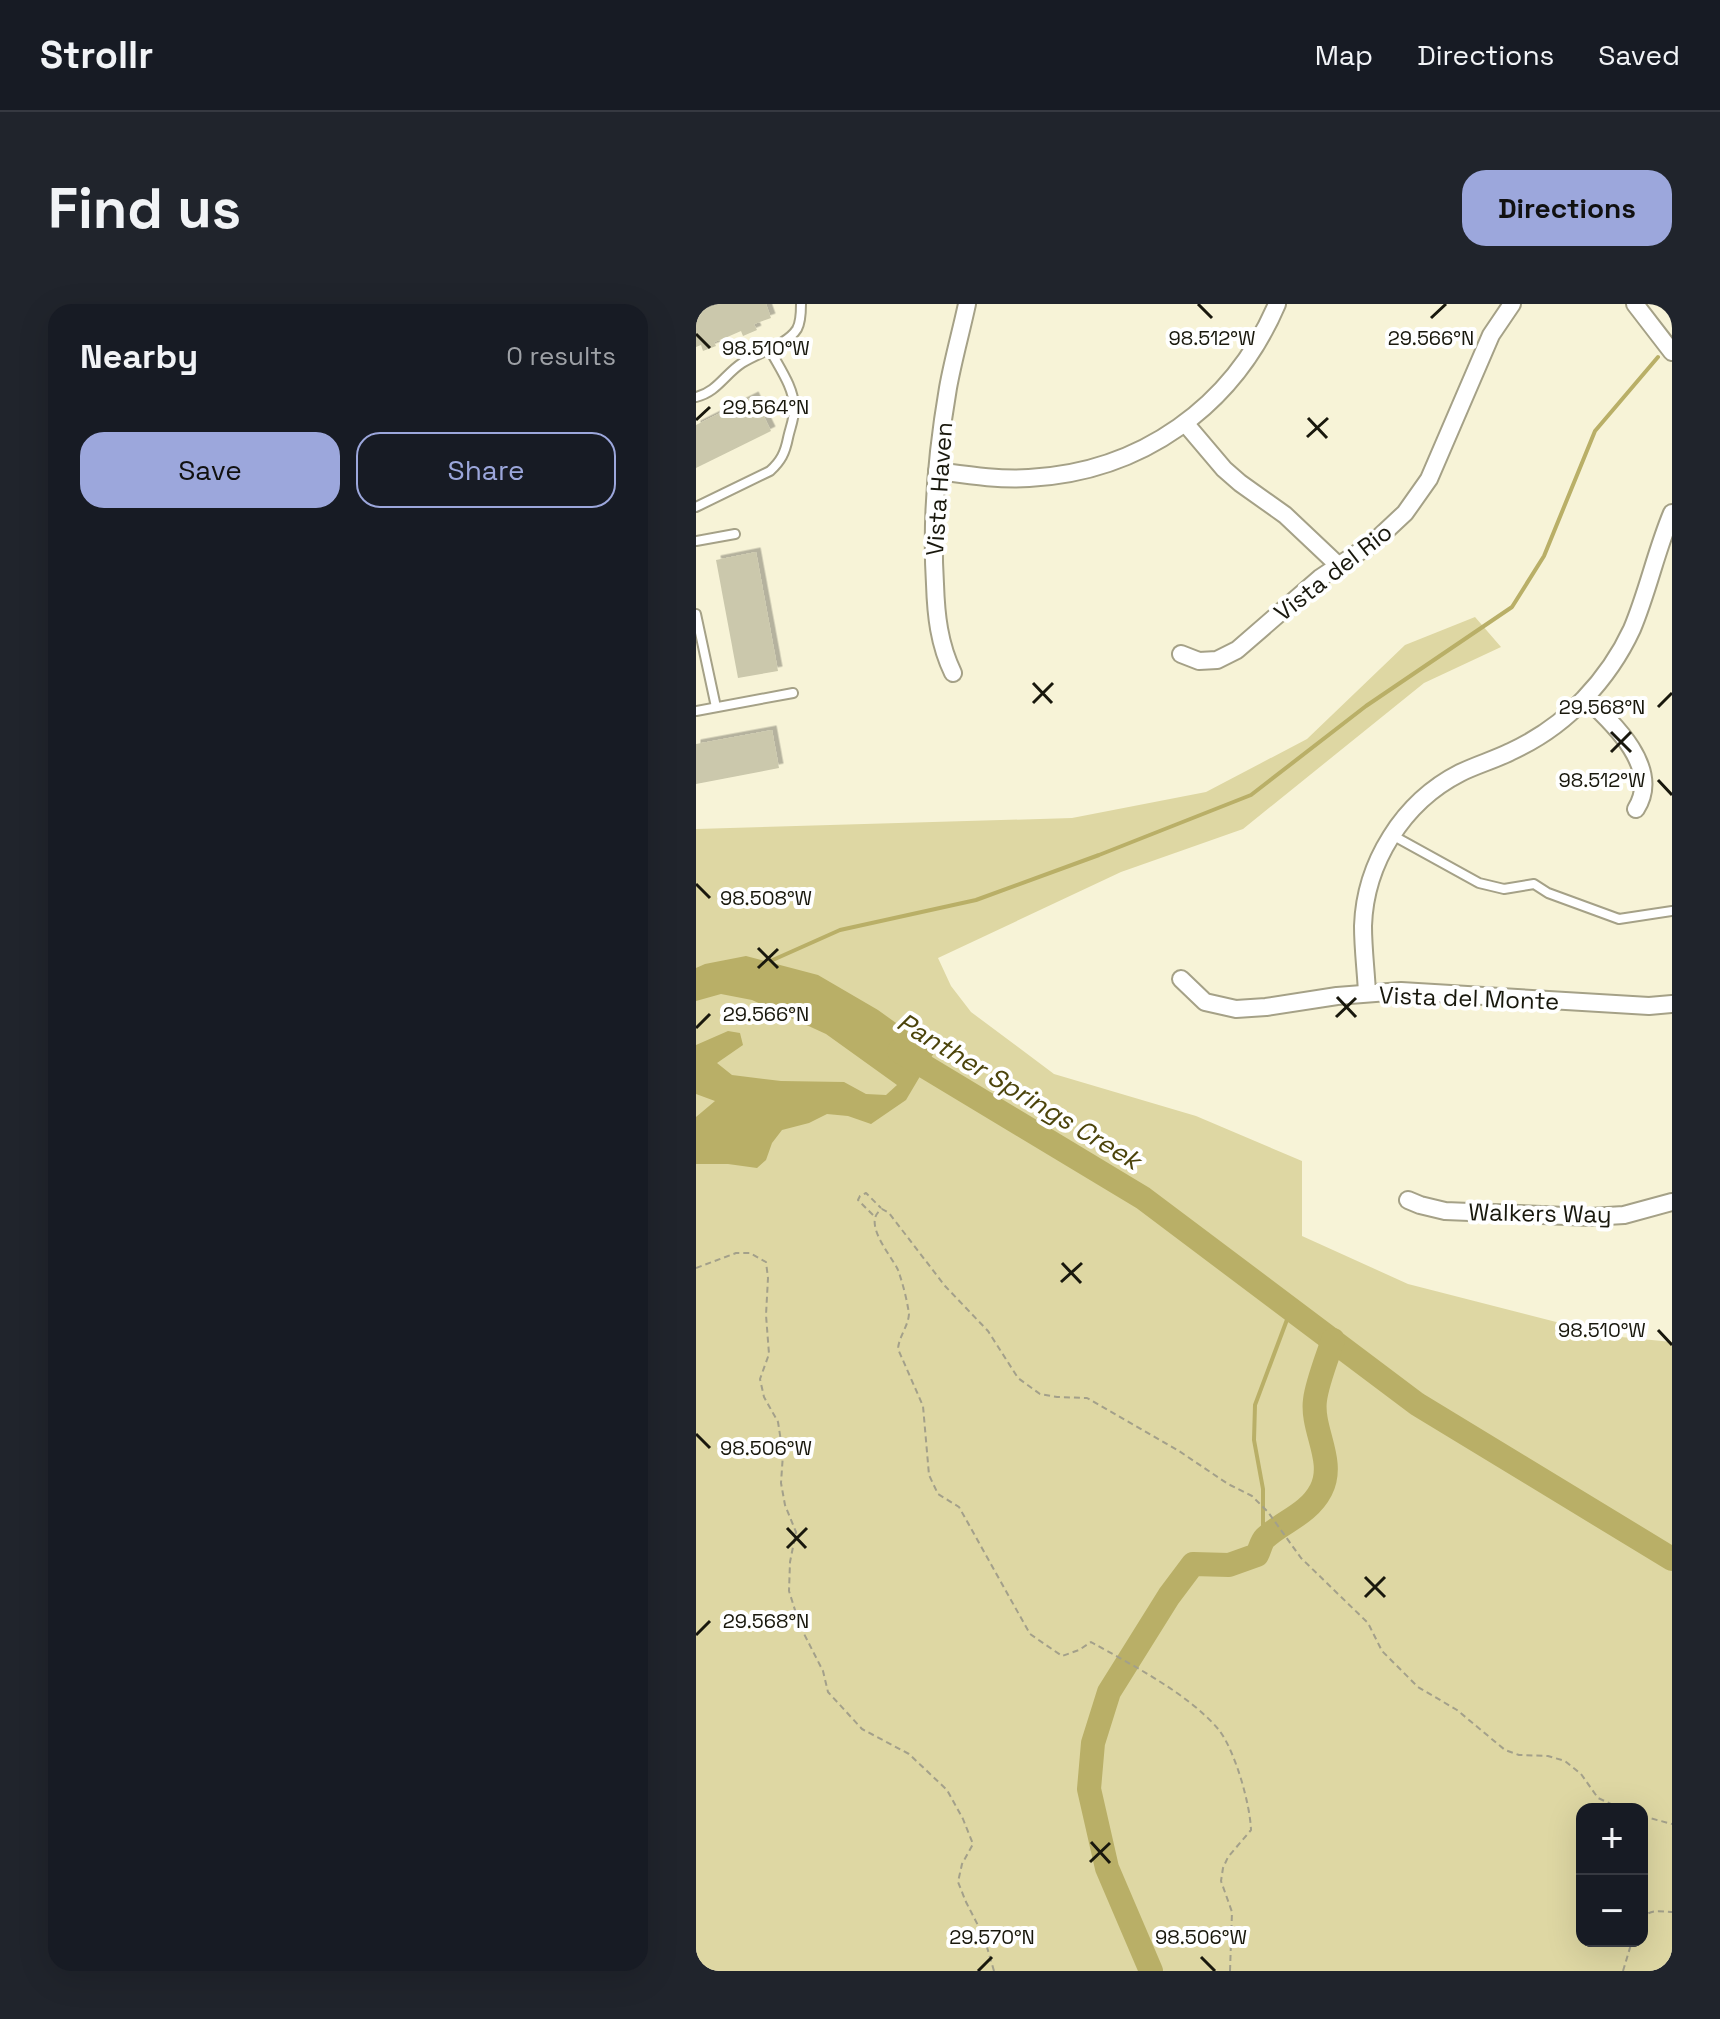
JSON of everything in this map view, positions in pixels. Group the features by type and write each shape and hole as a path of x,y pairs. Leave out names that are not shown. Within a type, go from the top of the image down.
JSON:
{"street":[{"name":"Vista Haven","path":"953,673 940,639 933,550 937,471 948,386 967,304"},
{"path":"937,471 1027,479 1069,475 1123,459 1149,447 1185,423 1235,376 1253,351 1277,304"},
{"name":"Vista del Rio","path":"1181,654 1199,661 1217,660 1237,650 1320,578 1390,528 1418,497 1429,479 1491,335 1512,304"},
{"path":"1635,304 1672,352"},
{"path":"1185,423 1224,469 1285,515 1339,566"},
{"path":"1367,993 1365,906 1375,869 1392,835 1416,806 1445,782 1533,740 1586,698 1607,673 1632,629 1672,513"},
{"path":"1586,698 1617,727 1631,747 1640,769 1643,788 1636,809"},
{"name":"Vista del Monte","path":"1181,979 1205,1002 1236,1009 1401,991 1649,1006 1672,1004"},
{"name":"Walkers Way","path":"1408,1200 1445,1211 1590,1217 1624,1215 1672,1202"}],"lane":[{"path":"696,397 713,391 742,363 795,332 799,325 801,304"},
{"path":"696,507 770,471 784,454 795,412 794,402 769,348"},
{"path":"696,541 735,534"},
{"path":"696,614 716,707"},
{"path":"696,711 793,693"},
{"path":"1392,835 1479,883 1504,889 1534,884 1548,893 1619,919 1672,911"}],"path":[{"path":"1230,1971 1232,1912 1221,1881 1228,1857 1251,1830 1240,1773 1220,1731 1191,1704 1139,1669 1091,1642 1062,1656 1030,1634 959,1507 938,1494 929,1475 923,1406 898,1349 909,1321 908,1306 898,1270 881,1242 874,1216 858,1200 866,1193 889,1213 945,1286 988,1331 1018,1378 1040,1394 1087,1398 1252,1496 1268,1512 1301,1558 1368,1623 1382,1651 1418,1687 1457,1710 1505,1750 1565,1761 1581,1774 1598,1798 1609,1803"},
{"path":"874,1216 882,1209"},
{"path":"696,1268 736,1253 750,1253 766,1262 769,1354 760,1379 764,1397 778,1422 783,1454 781,1483 785,1505 796,1532 790,1562 789,1591 800,1626 823,1671 828,1692 862,1729 909,1754 947,1790 973,1844 962,1864 958,1882 984,1937 994,1971"},
{"path":"1648,1818 1672,1824"},
{"path":"1648,1914 1656,1910 1672,1912"},
{"path":"1623,1971 1630,1947"}],"shaded area":[{"path":"1475,617 1501,647 1424,683 1243,829 1121,872 938,958 951,986 971,1012 1054,1074 1196,1116 1302,1161 1302,1236 1408,1284 1611,1336 1672,1342 1672,1971 696,1971 696,829 1072,818 1206,792 1307,739 1405,645"},
{"path":"746,956 818,975 878,1010 935,1051 906,1100 871,1124 848,1116 827,1114 809,1123 782,1130 772,1143 766,1160 757,1168 696,1164 696,1117 715,1101 696,1094 696,1045 728,1031 740,1033 743,1045 717,1063 732,1075 781,1081 844,1082 866,1094 886,1095 897,1085 826,1034 752,1000 721,994 696,1001 696,968"}],"building":[{"path":"719,304 766,304 771,318 754,324 757,330 743,336 741,331 714,342 716,346 703,351 701,345 696,347 696,313"},
{"path":"754,396 771,431 696,468 696,425"},
{"path":"756,552 778,671 738,678 716,560"},
{"path":"772,730 779,768 696,784 696,744"}],"waterway":[{"path":"766,963 840,930 976,900 1251,795 1366,706 1512,607 1544,556 1595,431 1658,357"},
{"name":"Panther Springs Creek","path":"899,1051 1143,1198 1417,1404 1672,1559"},
{"name":"Panther Springs Creek","path":"1263,1540 1263,1489 1254,1440 1255,1405 1291,1309"},
{"name":"Panther Springs Creek","path":"1151,1971 1107,1868 1089,1789 1093,1743 1109,1692 1169,1596 1193,1564 1229,1565 1257,1555 1265,1538 1316,1499 1325,1479 1326,1468 1316,1423 1315,1400 1333,1340"}]}
